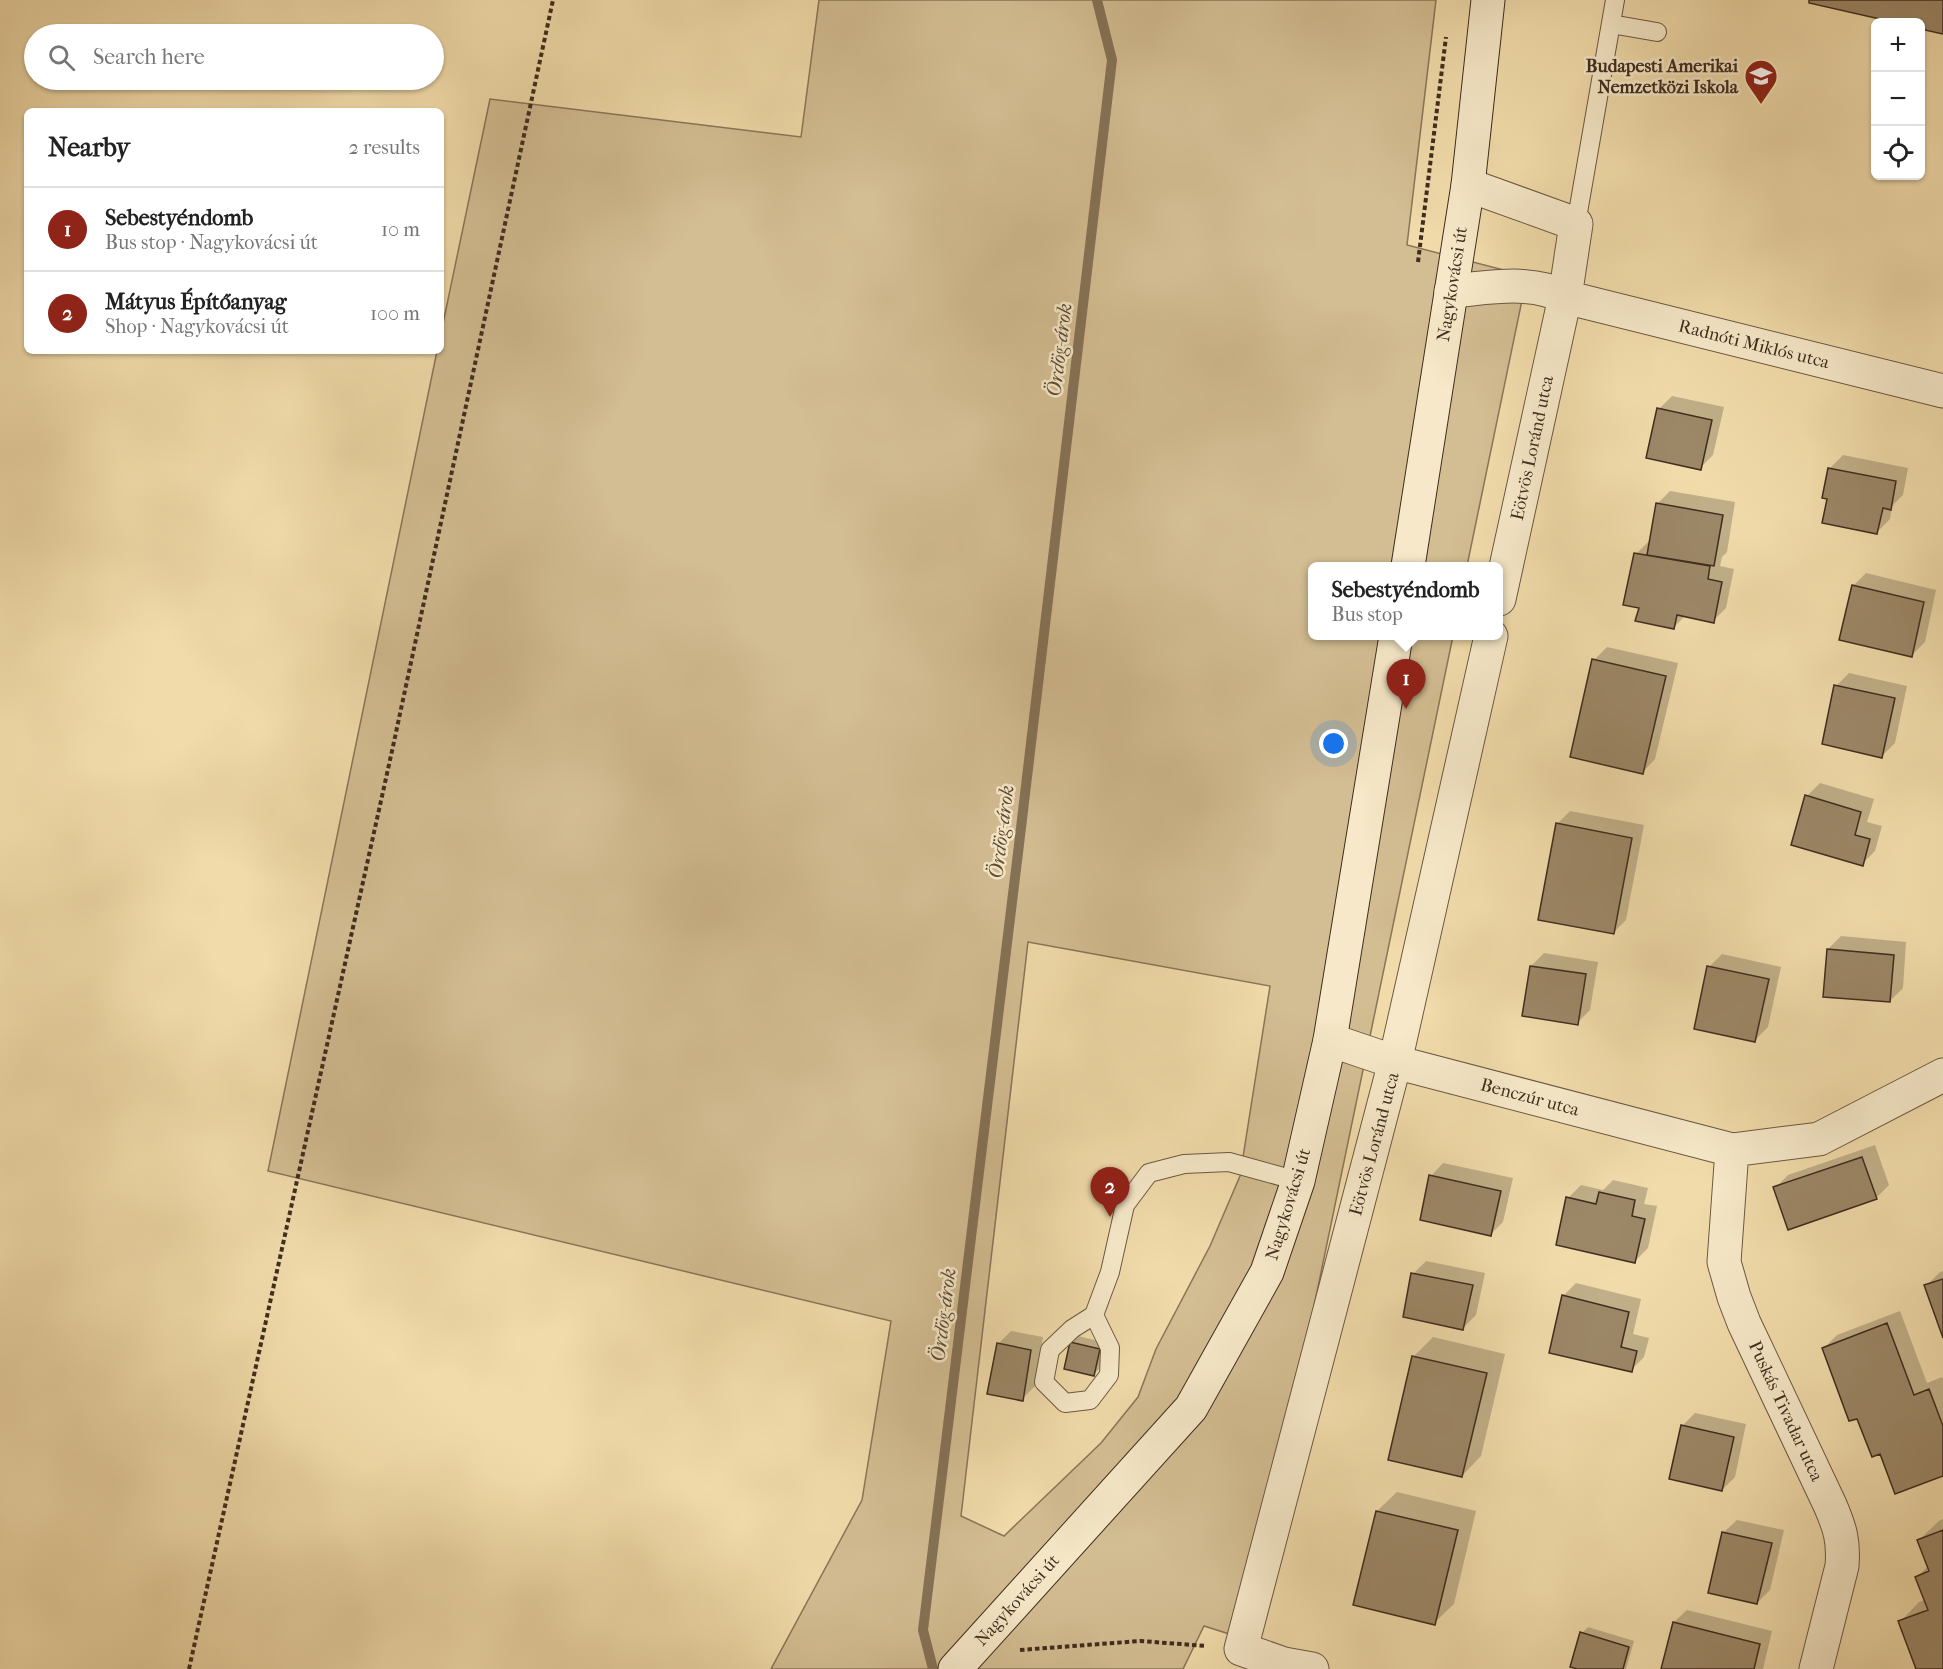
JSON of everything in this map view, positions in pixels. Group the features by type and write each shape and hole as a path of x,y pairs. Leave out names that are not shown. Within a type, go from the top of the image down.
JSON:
{"street":[{"name":"Nagykovácsi út","path":"1409,562 1468,185 1488,0"},
{"path":"1468,185 1576,224"},
{"name":"Eötvös Loránd utca","path":"1503,581 1565,297 1576,224"},
{"name":"Radnóti Miklós utca","path":"1451,291 1529,286 1551,290 1565,297 1943,391"},
{"name":"Nagykovácsi út","path":"961,1662 1191,1408 1267,1272 1298,1181 1330,1040 1395,640"},
{"name":"Eötvös Loránd utca","path":"1241,1649 1395,1062 1490,640"},
{"name":"Benczúr utca","path":"1330,1040 1395,1062 1732,1150"},
{"path":"1732,1150 1819,1139 1943,1075"},
{"name":"Puskás Tivadar utca","path":"1732,1150 1724,1262 1734,1297 1842,1535 1844,1550 1842,1566 1816,1669"},
{"path":"1241,1649 1284,1664 1312,1669"}],"lane":[{"path":"1576,224 1615,0"},
{"path":"1611,24 1656,32"},
{"path":"1094,1315 1110,1348 1109,1376 1090,1400 1065,1402 1044,1382 1050,1350 1071,1329 1094,1315 1110,1272 1125,1205 1149,1173 1185,1164 1229,1162 1298,1181"}],"path":[{"path":"189,1669 394,739 553,0"},
{"path":"961,1662 1140,1641 1241,1649"}],"shaded area":[{"path":"819,0 1436,0 1407,245 1527,276 1468,562 1308,562 1308,640 1452,640 1245,1639 1204,1626 1183,1669 771,1669 862,1500 891,1321 268,1171 436,354 444,354 444,319 490,99 801,137","holes":["1028,942 1270,986 1240,1176 1210,1246 1156,1349 1138,1397 1101,1443 1004,1536 961,1516"]}],"building":[{"path":"1809,0 1943,0 1943,34 1925,30 1925,18 1875,18 1809,3"},
{"path":"1657,408 1712,420 1701,470 1646,458"},
{"path":"1828,468 1896,481 1891,510 1883,508 1877,534 1822,523 1827,499 1822,498"},
{"path":"1656,503 1723,515 1714,566 1647,555"},
{"path":"1634,553 1710,566 1708,579 1722,582 1714,623 1677,615 1674,629 1635,621 1639,608 1623,605"},
{"path":"1852,585 1924,602 1912,657 1839,640"},
{"path":"1592,659 1666,676 1643,774 1570,757"},
{"path":"1834,685 1895,698 1882,758 1822,744"},
{"path":"1805,795 1861,812 1855,835 1870,839 1863,866 1791,845"},
{"path":"1556,823 1632,838 1614,934 1538,920"},
{"path":"1827,949 1894,955 1890,1002 1823,997"},
{"path":"1530,966 1586,974 1578,1025 1522,1016"},
{"path":"1707,966 1769,979 1755,1042 1694,1029"},
{"path":"1862,1157 1877,1199 1788,1230 1773,1187"},
{"path":"1429,1175 1501,1191 1491,1236 1420,1220"},
{"path":"1599,1192 1635,1200 1632,1216 1645,1219 1635,1263 1556,1245 1566,1197 1596,1204"},
{"path":"1411,1273 1473,1285 1463,1330 1403,1317"},
{"path":"1943,1279 1943,1338 1924,1285"},
{"path":"1562,1295 1629,1312 1621,1347 1637,1351 1632,1372 1549,1353"},
{"path":"1887,1323 1914,1395 1929,1389 1943,1426 1943,1476 1895,1494 1880,1454 1872,1457 1857,1419 1849,1421 1822,1348"},
{"path":"1070,1342 1100,1349 1094,1376 1064,1369"},
{"path":"997,1343 1031,1350 1023,1401 987,1394"},
{"path":"1412,1356 1487,1373 1462,1477 1388,1460"},
{"path":"1681,1425 1734,1437 1722,1491 1669,1479"},
{"path":"1376,1511 1458,1530 1435,1625 1353,1605"},
{"path":"1943,1530 1943,1669 1916,1669 1898,1621 1928,1610 1915,1577 1929,1571 1917,1540"},
{"path":"1722,1532 1772,1543 1757,1604 1708,1593"},
{"path":"1673,1622 1760,1644 1754,1669 1661,1669"},
{"path":"1580,1632 1629,1647 1623,1669 1570,1667"}],"waterway":[{"name":"Ördög-árok","path":"933,1669 923,1630 1112,60 1097,0"}],"place":[{"name":"Budapesti Amerikai Nemzetközi Iskola","path":"1761,105"},
{"name":"Sebestyéndomb","path":"1406,709"},
{"name":"Mátyus Építőanyag","path":"1110,1217"}]}
